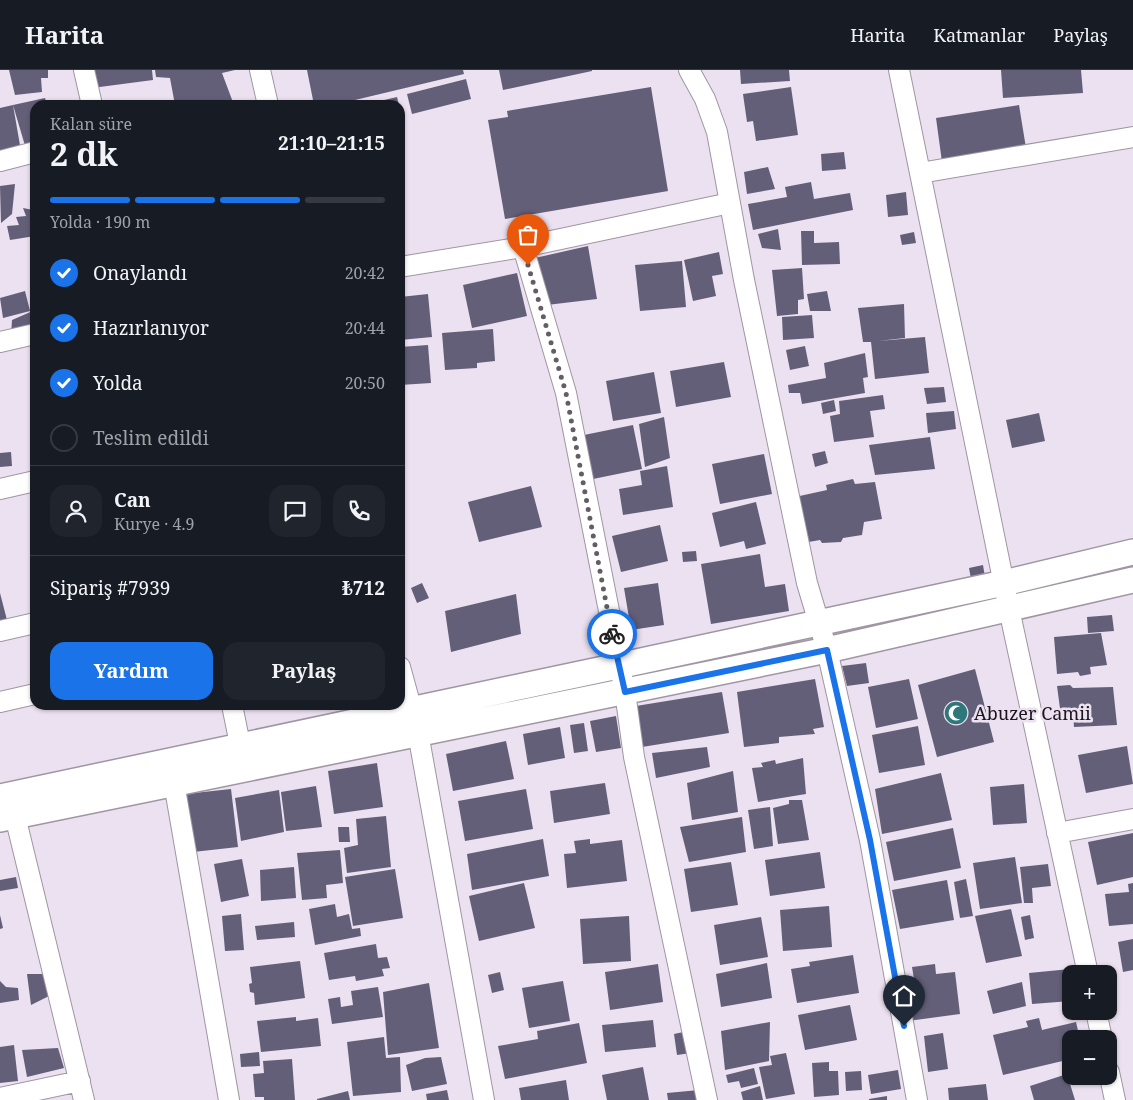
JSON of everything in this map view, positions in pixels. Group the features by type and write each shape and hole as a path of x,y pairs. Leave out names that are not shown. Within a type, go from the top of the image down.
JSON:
{"street":[{"path":"84,70 91,100"},
{"path":"260,70 267,100"},
{"path":"689,70 704,99 717,132 807,583 827,650 870,840 917,1100"},
{"path":"899,70 1009,609 1086,965"},
{"path":"920,173 1133,137"},
{"path":"0,161 30,153"},
{"path":"405,267 523,247 730,203"},
{"path":"523,247 566,393 618,666 625,692 634,757 707,1100"},
{"path":"0,342 30,335"},
{"path":"0,489 30,482"},
{"path":"0,1098 82,1090 8,818 174,783 243,757 411,709 1004,583 1133,552"},
{"path":"0,797 243,757 418,733 827,650 1133,580"},
{"path":"0,631 30,623"},
{"path":"405,686 418,733 484,1100"},
{"path":"0,702 30,695"},
{"path":"233,710 243,757"},
{"path":"174,783 229,1100"},
{"path":"1057,833 1133,818"},
{"path":"1112,1085 1115,1100"}],"building":[{"path":"9,70 48,70 48,78 41,78 42,92 15,95"},
{"path":"88,70 152,70 153,80 92,88"},
{"path":"155,70 235,70 222,73 232,100 174,100 170,78 156,77"},
{"path":"307,70 463,70 464,74 355,100 313,100"},
{"path":"499,70 592,70 592,71 503,90"},
{"path":"740,70 789,70 790,81 741,84"},
{"path":"1001,70 1081,70 1083,93 1003,98"},
{"path":"466,79 471,99 412,114 407,94"},
{"path":"651,87 668,191 505,219 488,120 508,117 507,111"},
{"path":"791,87 798,135 756,141 753,121 747,122 743,94"},
{"path":"397,97 398,100 384,100"},
{"path":"30,101 30,148 26,149 13,105"},
{"path":"13,105 21,151 0,157 0,108"},
{"path":"1019,105 1026,148 942,162 936,118"},
{"path":"844,152 846,169 822,171 821,154"},
{"path":"768,167 775,189 747,194 744,172"},
{"path":"811,182 814,199 850,193 853,210 753,230 748,204 787,197 785,187"},
{"path":"15,184 12,214 1,223 0,186"},
{"path":"906,192 908,215 888,217 886,195"},
{"path":"23,208 30,209 30,237 10,240 7,226 19,225 16,217 26,216"},
{"path":"778,229 781,250 762,248 758,234"},
{"path":"801,231 814,231 814,243 839,242 840,264 802,265"},
{"path":"914,232 916,243 902,245 900,235"},
{"path":"588,246 597,299 547,305 535,258"},
{"path":"719,252 723,274 712,276 716,296 693,301 684,260"},
{"path":"682,261 686,307 640,311 635,265"},
{"path":"802,268 804,299 798,300 798,314 777,316 772,270"},
{"path":"517,273 527,316 472,328 463,285"},
{"path":"25,291 30,311 3,318 0,298"},
{"path":"827,291 831,311 810,311 807,294"},
{"path":"428,294 432,337 405,340 405,296"},
{"path":"904,304 905,338 878,341 925,337 929,373 875,379 871,342 863,342 858,308"},
{"path":"30,312 30,329 11,335 12,320"},
{"path":"812,315 814,338 783,340 782,317"},
{"path":"493,329 495,361 477,363 477,368 445,370 442,333"},
{"path":"428,345 431,383 405,385 405,347"},
{"path":"805,346 809,366 790,370 786,350"},
{"path":"865,353 868,377 863,378 865,393 802,404 800,393 789,393 788,385 826,378 824,363"},
{"path":"724,362 731,397 676,407 670,371"},
{"path":"654,372 661,413 613,421 606,381"},
{"path":"944,387 946,402 927,404 924,388"},
{"path":"883,395 885,409 870,411 874,437 834,442 830,416 840,414 839,401"},
{"path":"834,400 836,411 823,414 821,403"},
{"path":"954,411 956,429 928,433 926,413"},
{"path":"1039,413 1045,441 1012,448 1006,420"},
{"path":"664,417 670,458 645,467 639,424"},
{"path":"633,425 642,469 593,479 584,435"},
{"path":"930,437 935,469 875,475 869,445"},
{"path":"825,451 828,463 815,467 812,454"},
{"path":"11,452 12,466 0,467 0,453"},
{"path":"764,454 772,494 720,504 712,464"},
{"path":"667,466 673,507 623,515 619,489 642,485 640,471"},
{"path":"853,479 855,484 875,482 882,519 864,522 862,535 843,538 841,542 822,543 820,540 803,543 795,497 827,490 826,485"},
{"path":"531,486 542,527 479,542 468,502"},
{"path":"756,502 766,544 746,549 744,541 720,547 712,513"},
{"path":"660,525 668,561 621,572 612,536"},
{"path":"696,551 697,561 683,562 682,552"},
{"path":"760,554 765,587 785,584 789,611 711,624 701,564"},
{"path":"983,565 985,577 971,579 969,568"},
{"path":"422,583 429,598 417,603 411,588"},
{"path":"658,583 664,625 631,630 624,588"},
{"path":"0,593 7,620 0,623"},
{"path":"516,594 521,634 451,652 445,611"},
{"path":"1112,615 1114,631 1088,633 1087,617"},
{"path":"1101,633 1107,665 1090,667 1091,674 1080,676 1078,672 1057,674 1054,637"},
{"path":"866,663 869,683 847,686 842,666"},
{"name":"Abuzer Camii","path":"975,669 994,742 937,757 918,685"},
{"path":"815,679 824,727 813,729 815,734 779,737 779,743 744,747 737,692"},
{"path":"909,679 918,719 876,728 868,687"},
{"path":"1070,685 1073,688 1113,687 1117,725 1074,727 1073,714 1061,716 1057,686"},
{"path":"722,692 729,733 642,747 636,706"},
{"path":"616,716 621,748 596,752 590,721"},
{"path":"584,723 588,751 574,753 570,725"},
{"path":"918,726 925,765 879,773 872,735"},
{"path":"560,727 565,758 528,765 523,734"},
{"path":"506,741 514,779 453,791 446,754"},
{"path":"1127,746 1133,784 1086,793 1078,755"},
{"path":"707,747 710,767 656,778 652,753"},
{"path":"803,758 806,794 758,802 752,768 763,767 761,763 775,760 776,764"},
{"path":"377,763 383,807 334,814 328,771"},
{"path":"733,771 738,812 692,820 687,783"},
{"path":"941,773 952,820 882,834 875,789"},
{"path":"605,783 610,814 554,823 550,791"},
{"path":"1024,784 1027,823 993,825 990,787"},
{"path":"316,786 322,827 286,831 281,792"},
{"path":"231,789 238,847 193,852 185,794"},
{"path":"526,789 533,829 465,841 458,801"},
{"path":"279,790 284,832 241,841 235,798"},
{"path":"789,800 802,800 809,840 778,844 773,808 789,804"},
{"path":"770,807 773,846 754,849 748,810"},
{"path":"386,816 391,867 347,873 344,848 358,845 356,819"},
{"path":"742,817 746,852 689,862 680,827"},
{"path":"338,827 349,827 350,842 339,842"},
{"path":"953,828 961,868 894,881 886,842"},
{"path":"1133,833 1133,877 1097,885 1088,842"},
{"path":"543,839 549,876 472,890 467,854"},
{"path":"590,839 590,844 622,840 627,881 567,888 564,854 576,853 574,841"},
{"path":"340,850 343,883 326,885 327,898 302,900 297,853"},
{"path":"820,852 825,888 770,896 765,860"},
{"path":"1015,857 1022,903 980,909 973,863"},
{"path":"242,859 249,896 221,902 214,864"},
{"path":"731,862 738,905 691,912 684,869"},
{"path":"1048,864 1051,886 1032,888 1033,903 1024,903 1020,867"},
{"path":"294,867 296,898 261,901 260,870"},
{"path":"395,869 403,918 353,926 345,877"},
{"path":"16,877 18,888 0,891 0,880"},
{"path":"966,879 973,916 960,918 954,882"},
{"path":"947,880 954,920 900,929 892,890"},
{"path":"524,883 535,928 479,941 469,896"},
{"path":"1133,883 1133,924 1109,926 1105,894 1129,892 1128,884"},
{"path":"335,904 337,917 349,914 352,929 360,928 361,936 315,945 309,909"},
{"path":"829,906 832,947 783,951 780,910"},
{"path":"1011,909 1022,956 986,963 975,916"},
{"path":"241,914 244,950 225,951 222,916"},
{"path":"0,915 3,928 0,929"},
{"path":"1030,915 1034,938 1025,940 1021,917"},
{"path":"629,916 631,961 583,964 580,919"},
{"path":"761,917 768,957 720,965 714,925"},
{"path":"294,922 295,937 257,940 255,926"},
{"path":"1133,939 1133,970 1123,972 1118,942"},
{"path":"376,944 378,958 387,957 390,968 382,969 384,976 356,981 355,976 329,980 324,953"},
{"path":"853,955 859,993 797,1003 791,969 810,966 809,962"},
{"path":"300,961 305,998 255,1005 254,993 250,992 249,984 252,983 250,967"},
{"path":"767,963 772,998 721,1007 716,974"},
{"path":"658,964 663,1002 610,1010 605,972"},
{"path":"935,964 936,974 955,972 960,1014 908,1021 903,980 914,979 912,967"},
{"path":"1062,970 1062,1002 1032,1004 1029,973"},
{"path":"500,972 504,990 492,993 488,975"},
{"path":"27,974 44,974 49,996 31,1005"},
{"path":"0,981 6,987 18,988 19,1000 0,1003"},
{"path":"563,981 570,1021 529,1028 522,988"},
{"path":"1022,982 1026,1006 993,1014 987,991"},
{"path":"429,983 439,1048 388,1055 383,992"},
{"path":"378,987 383,1017 332,1024 328,999 340,997 341,1007 353,1005 351,991"},
{"path":"850,1005 857,1040 805,1050 798,1015"},
{"path":"296,1017 296,1021 318,1018 321,1046 261,1052 257,1021"},
{"path":"1039,1018 1042,1030 1076,1022 1078,1030 1062,1030 1062,1061 1003,1075 993,1035 1028,1027 1026,1021"},
{"path":"653,1020 656,1047 605,1052 602,1025"},
{"path":"770,1022 769,1061 725,1070 721,1031"},
{"path":"579,1023 587,1063 505,1079 498,1046 538,1039 537,1031"},
{"path":"688,1031 691,1053 677,1055 674,1034"},
{"path":"943,1033 948,1069 928,1072 924,1036"},
{"path":"384,1037 386,1058 400,1057 401,1092 353,1096 347,1042"},
{"path":"14,1045 18,1081 0,1083 0,1047"},
{"path":"58,1048 64,1068 27,1077 22,1050"},
{"path":"259,1052 260,1066 241,1067 240,1054"},
{"path":"786,1053 795,1094 766,1099 759,1067 772,1065 770,1056"},
{"path":"441,1057 447,1084 412,1091 406,1065 425,1058"},
{"path":"292,1059 295,1100 264,1100 264,1097 255,1097 253,1074 264,1073 263,1061"},
{"path":"829,1062 829,1071 838,1071 839,1095 814,1097 812,1063"},
{"path":"643,1067 649,1100 607,1100 602,1075"},
{"path":"754,1068 758,1084 741,1088 739,1081 728,1083 726,1075"},
{"path":"898,1070 901,1089 871,1094 868,1075"},
{"path":"861,1071 862,1090 846,1091 845,1072"},
{"path":"1062,1076 1062,1085 1070,1085 1075,1100 1034,1100 1030,1086"},
{"path":"566,1080 569,1100 521,1100 519,1088"},
{"path":"986,1084 988,1100 949,1100 948,1088"},
{"path":"760,1086 763,1100 743,1100 741,1092"},
{"path":"447,1090 449,1100 427,1100 426,1094"},
{"path":"699,1090 700,1100 668,1100 667,1093"},
{"path":"348,1091 350,1100 317,1100 317,1099"},
{"path":"887,1096 887,1100 869,1100 869,1099"}],"way so far":[{"path":"528,265 566,393 612,634"}],"place":[{"name":"Abuzer Camii","path":"956,713"}],"route":[{"path":"612,634 625,692 827,650 870,840 904,1026"}]}
